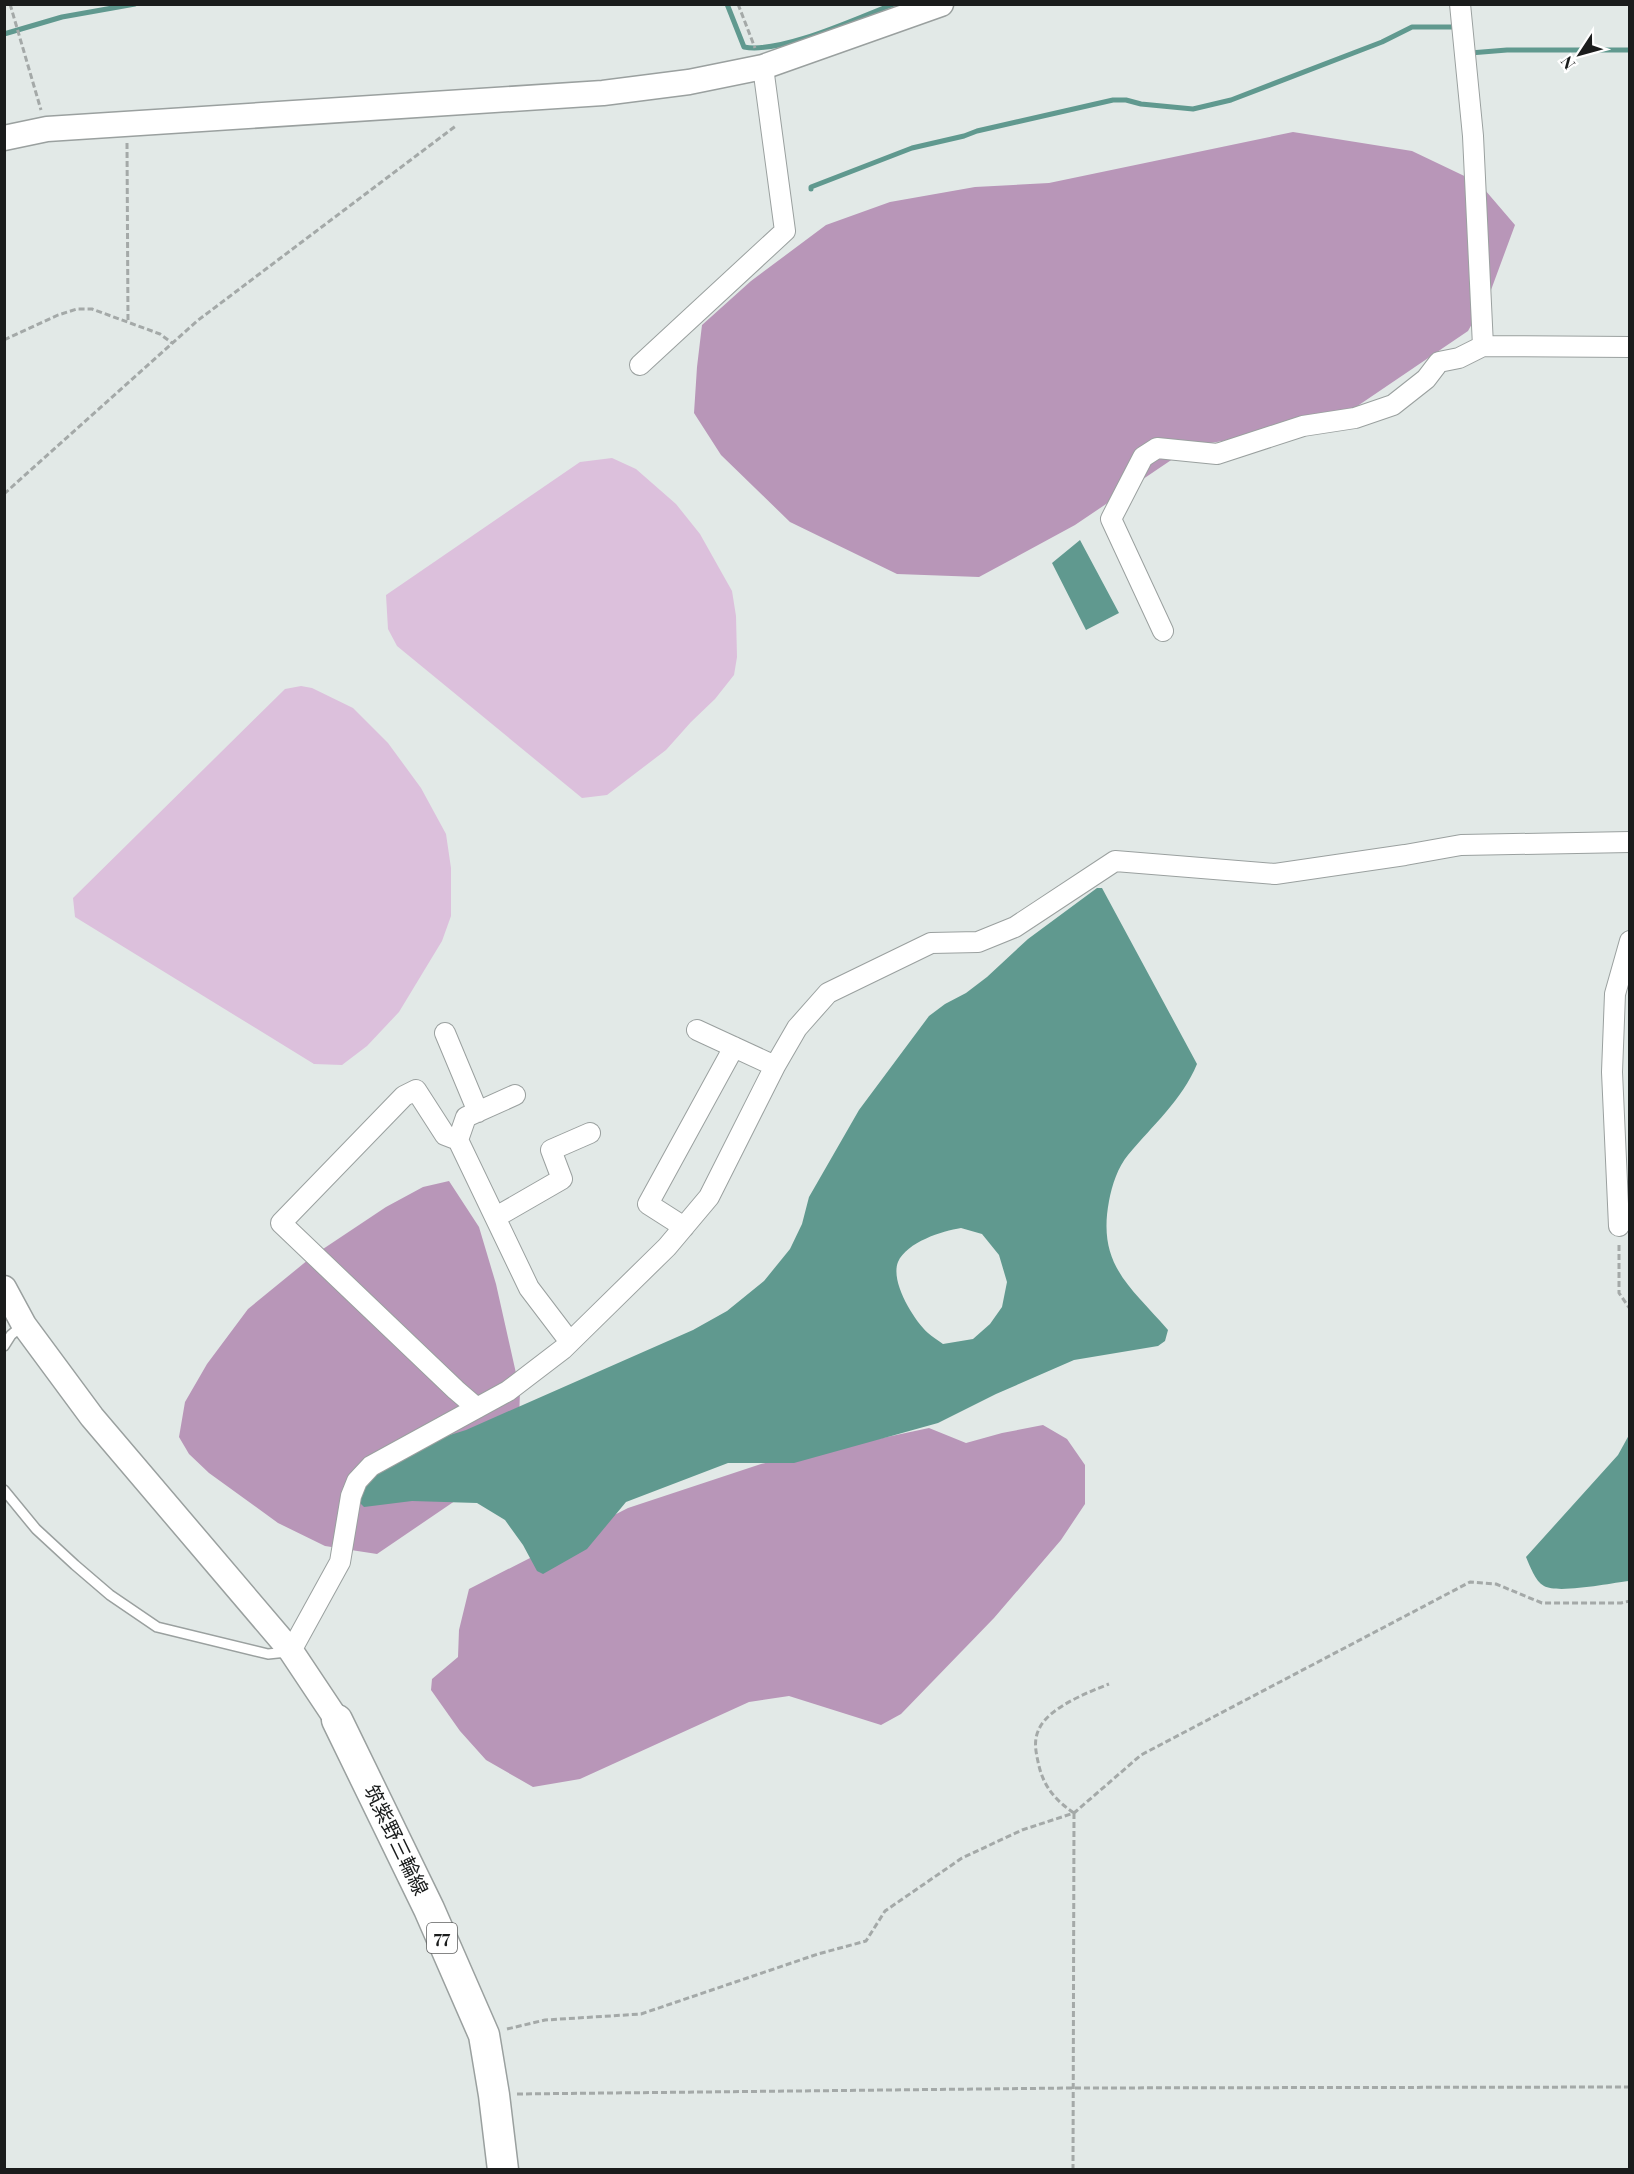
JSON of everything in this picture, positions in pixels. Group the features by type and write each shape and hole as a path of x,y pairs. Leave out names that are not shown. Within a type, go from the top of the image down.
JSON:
{"main road":[{"name":"筑紫野三輪線","path":"337,1720 429,1909 484,2035 503,2169"}],"street":[{"path":"4,138 47,129 603,93 689,82 763,67 941,4"},
{"path":"1460,4 1473,136 1484,346"},
{"path":"640,365 785,231 763,67"},
{"path":"1163,631 1111,519 1143,457 1157,448 1217,454 1303,426 1355,418 1393,405 1426,380 1439,362 1459,357 1484,346 1629,347"},
{"path":"291,1651 340,1562 351,1496 357,1481 371,1466 508,1391 570,1342 667,1247 709,1197 774,1066 797,1028 828,993 932,944 978,942 1015,927 1115,861 1275,874 1405,855 1461,844 1629,842"},
{"path":"1619,1226 1612,1072 1615,994 1629,941"},
{"path":"697,1030 774,1066"},
{"path":"445,1033 478,1112"},
{"path":"684,1227 648,1204 734,1047"},
{"path":"458,1140 445,1136 416,1090 404,1096 281,1223 477,1408"},
{"path":"515,1095 466,1117 458,1140 529,1288 570,1342"},
{"path":"496,1217 562,1179 551,1149 590,1133"},
{"path":"4,1288 24,1325 92,1417 291,1651 337,1720"}],"lane":[{"path":"4,1346 10,1335 24,1325"},
{"path":"4,1490 36,1529 75,1565 110,1595 158,1627 268,1654 291,1651"}],"path":[{"path":"10,4 47,129"},
{"path":"738,4 763,67"},
{"path":"4,494 197,321 462,122"},
{"path":"126,124 128,322"},
{"path":"4,340 58,315 77,309 92,309 160,334 172,343"},
{"path":"1619,1226 1619,1293 1629,1309"},
{"path":"484,2035 544,2020 641,2014 818,1954 866,1941 885,1911 962,1858 1022,1830 1074,1813 1141,1755 1470,1582 1496,1584 1542,1603 1621,1603 1629,1601"},
{"path":"1074,1813 1058,1803 1042,1779 1035,1749 1039,1728 1054,1712 1083,1695 1109,1684"},
{"path":"1073,2169 1074,1813"},
{"path":"494,2095 1072,2088 1629,2087"}],"shaded area":[{"path":"1293,132 1412,151 1479,183 1515,225 1491,290 1468,331 1356,407 1310,427 1192,446 1075,525 979,577 897,574 790,522 721,455 694,413 702,325 751,281 826,225 890,202 975,187 1049,183"},
{"path":"612,458 636,469 676,504 700,534 732,591 736,616 737,657 734,675 715,699 666,750 607,795 582,798 397,646 388,629 386,595 580,462"},
{"path":"1080,540 1119,613 1086,630 1052,563"},
{"path":"301,686 312,688 353,708 388,743 421,788 446,834 451,868 451,916 442,941 399,1012 367,1046 342,1065 314,1064 75,917 73,898 285,689"},
{"path":"1097,888 1102,888 1197,1064 1175,1101 1124,1160 1116,1176 1109,1201 1108,1242 1112,1258 1129,1287 1168,1330 1165,1341 1158,1346 1074,1360 996,1394 938,1423 794,1463 728,1463 626,1502 587,1549 543,1574 537,1571 523,1545 505,1520 477,1503 412,1501 364,1507 360,1503 359,1496 375,1472 434,1440 466,1430 693,1330 727,1311 764,1281 790,1249 802,1224 809,1197 859,1110 929,1016 987,977 1028,939","holes":["961,1228 982,1234 999,1255 1007,1282 1002,1307 990,1324 973,1339 943,1344 922,1327 910,1310 897,1280 898,1262 917,1243 935,1235"]},
{"path":"449,1181 479,1227 496,1284 520,1391 518,1447 471,1490 377,1554 325,1546 278,1523 209,1473 189,1454 179,1437 185,1402 207,1364 248,1309 314,1255 386,1207 423,1187"},
{"path":"1043,1425 1067,1439 1085,1465 1085,1504 1061,1540 994,1618 901,1714 881,1725 789,1696 749,1702 580,1779 533,1787 486,1760 460,1731 431,1690 432,1679 458,1657 459,1630 469,1589 628,1508 761,1464 929,1428 966,1443"},
{"path":"1629,1435 1629,1581 1561,1589 1544,1586 1535,1577 1526,1557 1618,1455"}],"waterway":[{"path":"4,34 62,17 135,4"},
{"path":"727,4 744,47 760,48 798,40 894,4"},
{"path":"811,189 811,187 912,148 977,131 1113,100 1193,109 1231,100 1382,42 1412,27 1459,27"},
{"path":"1470,53 1507,50 1630,50"}]}
